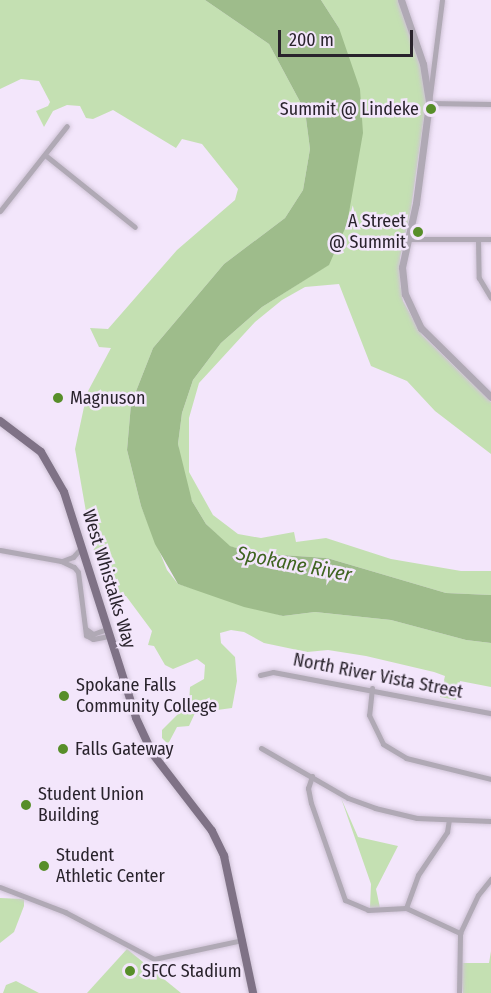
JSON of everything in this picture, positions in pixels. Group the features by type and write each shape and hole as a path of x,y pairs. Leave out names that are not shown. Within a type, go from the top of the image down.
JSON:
{"main road":[{"name":"West Whistalks Way","path":"0,421 29,440 53,467 82,547 136,718 152,753 212,831 224,856 254,993"}],"street":[{"path":"401,0 423,64 429,103"},
{"path":"442,0 416,203 407,238 403,282 414,318 491,397"},
{"path":"429,103 491,104"},
{"path":"0,211 67,126"},
{"path":"45,155 135,227"},
{"path":"407,238 491,239"},
{"path":"478,239 481,286 491,298"},
{"path":"61,561 73,557 82,547"},
{"path":"0,550 61,561 78,572 88,638 108,633"},
{"name":"North River Vista Street","path":"260,675 273,672 372,688 491,713"},
{"path":"372,688 369,715 383,744 406,758 491,779"},
{"path":"261,748 375,808 449,820 491,821"},
{"path":"312,776 308,788 311,803 345,900 368,910 406,908 460,933"},
{"path":"406,908 417,875 447,832 449,820"},
{"path":"459,993 460,933 478,895 491,879"},
{"path":"0,887 65,912 154,959 243,940"}],"shaded area":[{"path":"0,0 205,0 269,44 305,111 310,149 303,190 285,218 224,264 153,348 131,404 127,450 141,506 167,570 178,584 283,616 315,612 391,620 466,640 491,643 491,687 460,681 456,700 440,697 445,676 434,672 366,656 328,650 307,652 264,643 244,632 231,630 220,633 221,643 235,657 237,681 232,708 195,713 189,726 177,727 168,744 162,738 162,730 189,703 190,687 204,679 205,665 197,659 173,669 165,665 154,646 148,645 152,631 126,596 115,595 92,546 75,449 87,393 111,348 99,347 90,328 108,329 177,250 235,200 238,189 202,144 182,139 176,148 113,110 93,119 86,118 80,106 67,105 53,111 44,127 36,111 48,106 50,102 39,81 21,79 0,89"},
{"path":"321,0 398,0 422,71 426,103 411,209 400,258 403,301 422,335 491,402 491,454 435,411 407,381 371,366 339,284 305,287 282,300 255,322 199,383 189,418 189,472 213,515 238,534 261,538 294,532 296,542 326,538 391,559 461,571 491,571 491,595 446,593 327,558 252,553 229,546 206,524 192,501 183,477 178,444 182,413 193,380 221,343 262,307 328,265 339,28"},
{"path":"341,798 358,837 398,846 376,889 380,908 370,908 371,884"},
{"path":"0,898 24,899 24,906 14,932 0,943"},
{"name":"SFCC Stadium","path":"127,949 181,993 87,993"},
{"path":"491,951 491,993 463,993 460,963 489,963"},
{"path":"16,981 39,993 3,993 6,985"}],"water":[{"name":"Spokane River","path":"205,0 321,0 339,28 360,89 363,133 347,224 329,265 262,307 221,343 193,380 182,413 178,444 192,501 206,524 230,546 252,553 327,558 446,593 491,595 491,643 466,640 391,620 315,612 283,616 244,607 178,584 155,544 141,506 127,450 131,404 153,348 224,264 285,218 303,190 310,149 305,111 269,44"}],"place":[{"name":"Summit @ Lindeke","path":"431,109"},
{"name":"A Street @ Summit","path":"418,232"},
{"name":"Magnuson","path":"58,398"},
{"name":"Spokane Falls Community College","path":"64,696"},
{"name":"Falls Gateway","path":"63,749"},
{"name":"Student Union Building","path":"26,805"},
{"name":"Student Athletic Center","path":"44,866"},
{"name":"SFCC Stadium","path":"130,971"}]}
